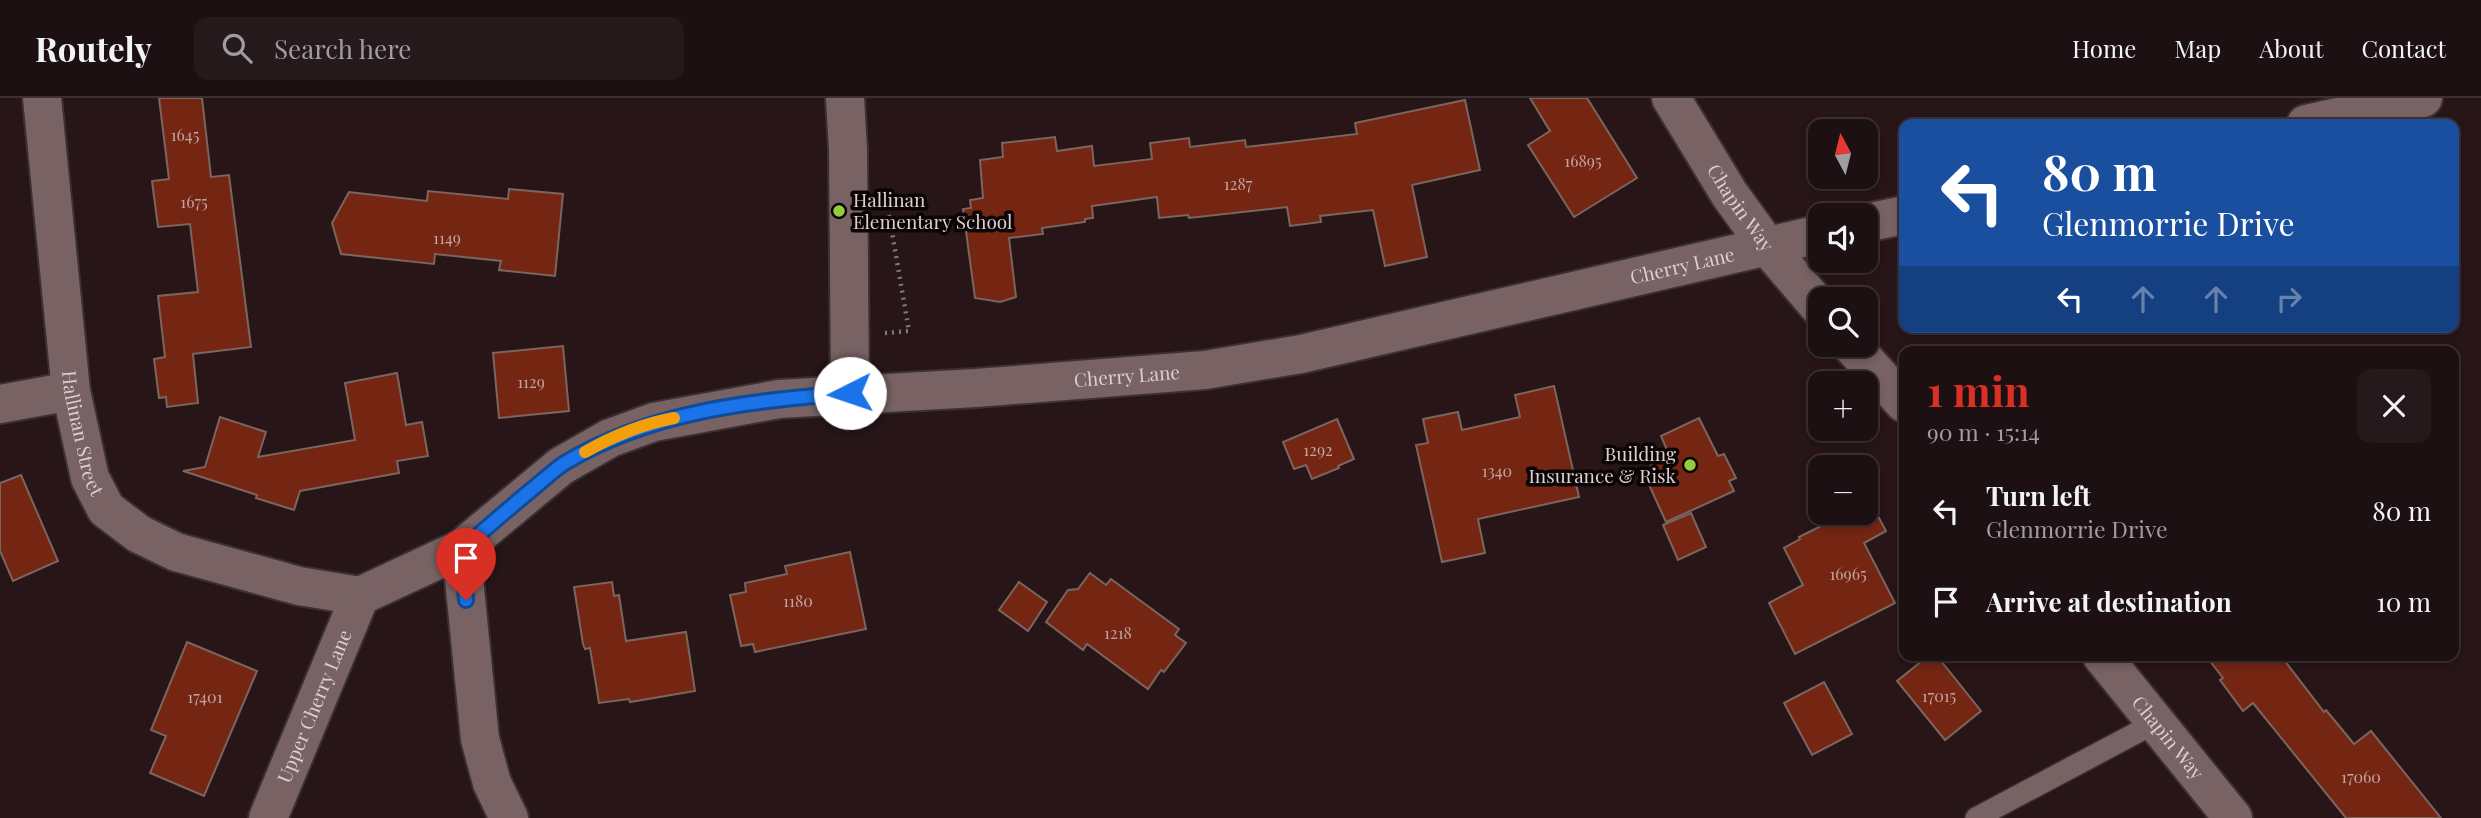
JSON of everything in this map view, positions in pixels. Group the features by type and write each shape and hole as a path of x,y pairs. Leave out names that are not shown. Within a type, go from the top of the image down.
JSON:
{"street":[{"name":"Hallinan Street","path":"42,98 71,391 90,478 106,509 139,534 188,555 299,586 360,596"},
{"path":"845,98 848,149 850,393"},
{"name":"Chapin Way","path":"1671,98 1730,195 1767,246 1808,294"},
{"path":"2328,119 2423,98"},
{"path":"1878,220 1899,216"},
{"name":"Cherry Lane","path":"461,550 561,466 610,438 654,422 779,398 976,388 1205,370 1301,354 1808,237"},
{"path":"1862,357 1899,398"},
{"path":"0,404 71,391"},
{"path":"360,596 461,550 480,739 492,783 509,818"},
{"name":"Upper Cherry Lane","path":"268,818 360,596"},
{"name":"Chapin Way","path":"2106,661 2234,818"}],"lane":[{"path":"1976,818 2155,723"}],"path":[{"path":"874,333 909,331 887,205"}],"building":[{"path":"159,98 202,98 211,177 229,175 251,347 193,354 198,403 167,407 166,397 159,398 154,359 165,357 158,296 198,292 190,224 158,227 152,181 169,179"},
{"path":"1530,98 1587,98 1637,178 1574,217 1528,145 1550,131"},
{"path":"1465,100 1480,170 1412,185 1427,257 1385,266 1373,210 1320,216 1321,222 1290,226 1287,207 1189,218 1188,215 1159,218 1157,197 1092,206 1093,218 1085,219 1085,222 1042,228 1043,234 1009,238 1016,297 1000,302 975,298 963,209 971,208 970,200 983,198 980,160 1003,157 1002,143 1055,137 1057,151 1092,146 1094,166 1152,159 1150,143 1189,138 1190,147 1245,140 1246,147 1357,134 1355,123"},
{"path":"509,189 563,194 555,276 499,270 501,261 435,254 434,264 341,254 332,223 349,192 427,201 428,191 508,199"},
{"path":"563,346 569,411 499,418 493,353"},
{"path":"397,373 406,425 422,422 428,456 397,461 399,473 300,491 294,510 183,471 205,467 220,417 266,432 258,457 355,440 345,383"},
{"path":"1554,386 1579,497 1478,519 1485,553 1442,562 1416,445 1428,443 1423,419 1458,412 1462,430 1520,417 1515,395"},
{"name":"Building Insurance & Risk","path":"1699,418 1718,456 1724,454 1736,478 1729,481 1734,491 1666,522 1645,476 1654,471 1648,458 1667,450 1661,436"},
{"path":"1337,419 1354,459 1312,479 1306,465 1294,469 1283,442"},
{"path":"21,475 58,561 13,581 0,551 0,483"},
{"path":"1691,513 1706,547 1678,560 1663,525"},
{"path":"1878,516 1886,531 1864,543 1895,603 1795,654 1769,603 1803,585 1784,548 1800,539 1799,537 1823,525 1878,525"},
{"path":"850,552 866,629 755,652 753,644 741,646 730,595 746,592 745,583 787,574 785,566"},
{"path":"1090,573 1106,585 1111,579 1179,629 1175,635 1186,643 1148,689 1087,644 1083,650 1046,622 1068,590 1078,589"},
{"path":"612,582 614,596 619,595 626,641 686,632 695,691 630,702 629,699 599,703 590,648 585,649 583,644 574,587"},
{"path":"1019,582 1047,602 1028,631 999,610"},
{"path":"187,642 257,671 204,796 150,773 166,736 151,730"},
{"path":"1922,661 1941,661 1981,711 1945,740 1897,681"},
{"path":"2210,661 2285,661 2324,712 2326,710 2354,744 2371,731 2441,818 2346,818 2253,703 2243,711 2220,680 2223,678"},
{"path":"1824,682 1852,734 1812,755 1784,703"}],"slow traffic":[{"path":"585,452 610,438 654,422 674,418"}],"place":[{"name":"Hallinan Elementary School","path":"839,211"},
{"name":"Building Insurance & Risk","path":"1690,465"}],"route":[{"path":"466,600 461,550 561,466 610,438 654,422 708,411 779,398 850,393"}]}
